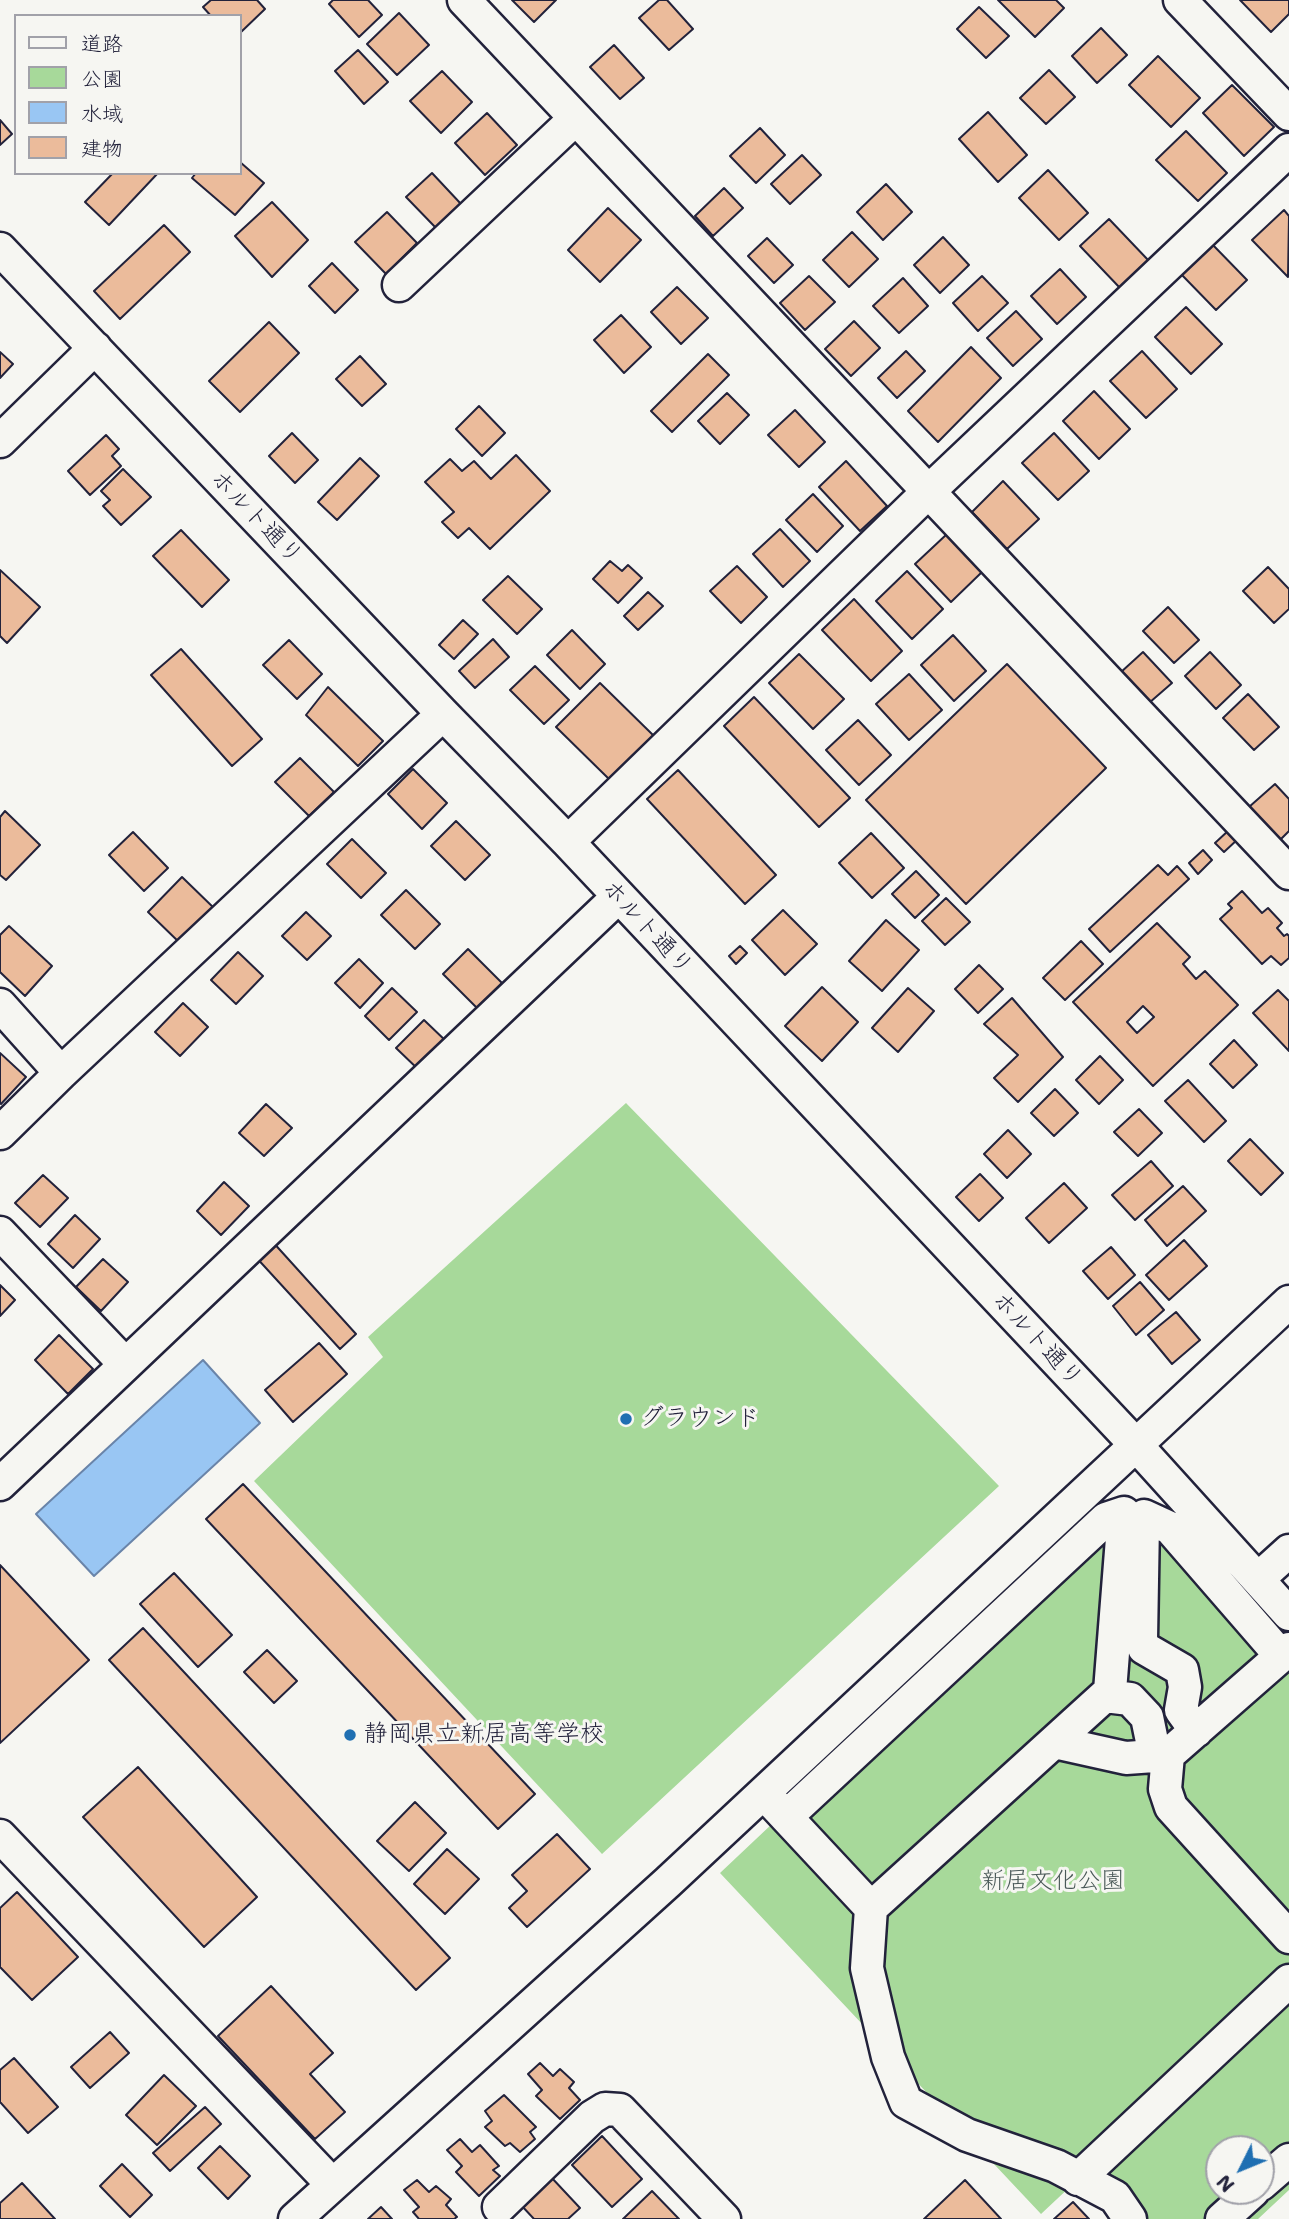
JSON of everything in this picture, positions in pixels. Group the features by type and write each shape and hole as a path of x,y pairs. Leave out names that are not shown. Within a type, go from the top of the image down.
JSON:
{"street":[{"path":"464,0 1289,873"},
{"path":"1180,0 1289,114"},
{"path":"399,285 575,119"},
{"path":"568,842 928,492 1289,150"},
{"name":"ホルト通り","path":"0,249 568,842 1136,1445 1289,1614"},
{"path":"0,441 95,348"},
{"path":"0,1133 443,714"},
{"path":"0,1484 618,897"},
{"path":"0,1005 61,1073"},
{"path":"0,1233 124,1364"},
{"path":"295,2219 668,1882 1289,1302"},
{"path":"786,1817 1106,1519 1124,1513 1170,1528 1285,1653 1196,1731 1161,1756 1126,1758 1054,1742"},
{"path":"1134,1516 1141,1639 1144,1648 1182,1670 1185,1687 1181,1710 1196,1731"},
{"path":"1134,1516 1110,1691 1147,1717 1161,1756 1165,1789 1171,1807 1289,1937"},
{"path":"1258,1579 1289,1552"},
{"path":"1130,2219 1115,2197 1056,2166 967,2135 906,2102 888,2057 867,1968 871,1908 1054,1742 1118,1697 1144,1648"},
{"path":"763,1793 871,1908"},
{"path":"0,1836 332,2184"},
{"path":"1078,2179 1289,1981"},
{"path":"499,2215 592,2117 605,2109 620,2110 724,2219"},
{"path":"1275,2172 1289,2160"},
{"path":"1222,2219 1238,2205"}],"green space":[{"name":"グラウンド","path":"626,1103 999,1486 602,1854 254,1481 383,1357 368,1337"},
{"name":"新居文化公園","path":"1144,1504 1289,1657 1289,2190 1275,2203 1275,2135 1205,2135 1205,2205 1273,2205 1258,2219 1135,2219 1089,2169 1041,2214 720,1873 1108,1507"}],"water":[{"path":"203,1360 260,1423 94,1576 36,1514"}],"building":[{"path":"211,0 257,0 265,9 242,31 242,14 209,14 203,7"},
{"path":"333,0 368,0 382,15 359,37 329,4"},
{"path":"512,0 556,0 534,22"},
{"path":"659,0 667,0 693,29 669,50 639,18"},
{"path":"998,0 1056,0 1064,8 1035,37"},
{"path":"1240,0 1289,0 1289,14 1271,32"},
{"path":"979,7 1009,36 986,58 957,29"},
{"path":"399,13 429,45 397,75 367,44"},
{"path":"1101,28 1127,55 1097,83 1072,56"},
{"path":"614,45 644,78 620,99 590,67"},
{"path":"358,50 388,82 364,104 335,71"},
{"path":"1158,56 1200,98 1171,127 1129,85"},
{"path":"1049,70 1075,97 1046,124 1020,98"},
{"path":"442,71 472,102 441,133 410,101"},
{"path":"1232,85 1274,127 1244,156 1203,113"},
{"path":"988,112 1027,155 998,182 959,139"},
{"path":"487,113 517,145 485,175 455,143"},
{"path":"0,120 12,134 0,145"},
{"path":"760,128 785,155 756,183 730,156"},
{"path":"1186,131 1227,173 1198,201 1156,160"},
{"path":"802,155 821,175 790,204 771,184"},
{"path":"242,164 264,183 235,215 192,178 194,175 242,175"},
{"path":"1048,170 1088,213 1059,240 1019,198"},
{"path":"432,173 461,204 436,228 406,197"},
{"path":"111,175 156,175 109,225 85,202"},
{"path":"886,184 912,212 883,240 857,212"},
{"path":"724,188 743,208 713,236 695,216"},
{"path":"272,202 308,240 272,277 235,236"},
{"path":"608,208 641,240 600,282 568,250"},
{"path":"1284,210 1289,216 1288,277 1252,240"},
{"path":"387,212 417,243 386,274 355,242"},
{"path":"1109,219 1149,261 1120,288 1080,246"},
{"path":"164,225 190,252 120,319 94,291"},
{"path":"852,232 878,259 849,287 823,260"},
{"path":"943,237 969,265 940,293 914,265"},
{"path":"767,238 793,265 774,283 748,256"},
{"path":"1211,243 1247,280 1216,310 1180,273"},
{"path":"332,263 358,290 335,313 309,286"},
{"path":"1060,269 1086,297 1057,324 1031,296"},
{"path":"809,276 835,302 805,330 780,303"},
{"path":"982,276 1008,303 978,331 953,303"},
{"path":"903,278 928,306 899,333 873,306"},
{"path":"677,287 708,318 681,344 651,312"},
{"path":"1186,307 1222,344 1191,374 1155,337"},
{"path":"1016,311 1042,339 1013,366 987,338"},
{"path":"621,315 651,347 624,373 594,340"},
{"path":"854,321 880,348 851,376 825,349"},
{"path":"269,322 299,353 240,412 209,381"},
{"path":"971,347 1001,378 938,442 908,411"},
{"path":"906,351 925,371 897,398 878,378"},
{"path":"1142,351 1177,389 1146,418 1110,381"},
{"path":"0,352 13,364 0,378"},
{"path":"708,354 729,375 672,432 651,411"},
{"path":"360,356 386,384 362,406 336,379"},
{"path":"1094,391 1130,429 1099,459 1063,421"},
{"path":"727,393 749,415 720,444 698,421"},
{"path":"479,406 505,433 482,456 456,429"},
{"path":"795,410 825,442 799,467 768,435"},
{"path":"292,433 318,460 295,483 269,456"},
{"path":"1054,433 1089,471 1058,500 1022,463"},
{"path":"106,435 119,449 112,456 121,466 90,495 68,471"},
{"path":"516,455 550,491 490,549 469,528 458,538 442,522 454,512 425,482 450,459 462,471 474,461 491,479"},
{"path":"360,458 379,476 337,520 318,502"},
{"path":"846,461 887,506 860,531 819,487"},
{"path":"123,469 151,497 121,525 103,506 110,500 101,491"},
{"path":"1003,481 1039,519 1007,549 972,512"},
{"path":"813,494 843,526 817,552 786,520"},
{"path":"780,529 810,561 783,587 753,554"},
{"path":"181,530 229,580 202,607 153,556"},
{"path":"947,534 982,572 951,602 915,564"},
{"path":"610,561 622,571 628,565 642,578 618,603 593,579"},
{"path":"737,566 767,597 741,623 710,591"},
{"path":"1268,567 1289,589 1289,609 1274,623 1243,591"},
{"path":"0,570 40,607 7,643 0,636"},
{"path":"907,571 943,609 912,639 876,601"},
{"path":"508,576 542,609 517,634 483,600"},
{"path":"648,592 663,606 638,630 624,616"},
{"path":"854,599 902,651 871,681 822,630"},
{"path":"1168,607 1199,640 1174,663 1143,631"},
{"path":"463,620 478,634 454,659 439,645"},
{"path":"572,630 605,664 580,689 547,655"},
{"path":"953,635 986,671 954,701 921,665"},
{"path":"493,639 509,657 475,688 459,671"},
{"path":"289,640 322,674 297,699 263,665"},
{"path":"181,649 262,739 232,766 151,675"},
{"path":"1143,652 1172,683 1149,703 1120,673"},
{"path":"1210,652 1241,685 1216,709 1185,676"},
{"path":"799,654 844,699 813,729 769,683"},
{"path":"1007,664 1106,768 966,904 866,800"},
{"path":"535,666 569,700 544,724 510,690"},
{"path":"909,674 942,710 909,740 876,704"},
{"path":"600,683 655,737 611,781 556,727"},
{"path":"328,687 383,741 358,766 306,715"},
{"path":"1248,694 1279,727 1254,750 1223,718"},
{"path":"754,697 850,798 819,827 724,726"},
{"path":"858,720 891,755 859,785 826,750"},
{"path":"300,758 334,792 309,816 275,782"},
{"path":"413,769 447,803 422,829 388,794"},
{"path":"678,770 776,875 745,904 647,799"},
{"path":"1275,784 1289,799 1289,831 1280,840 1249,807"},
{"path":"5,811 40,845 6,880 0,875 0,817"},
{"path":"456,821 490,855 465,880 431,846"},
{"path":"1229,830 1238,839 1224,852 1215,843"},
{"path":"133,832 168,868 144,891 109,855"},
{"path":"871,833 904,868 872,898 839,863"},
{"path":"352,839 386,873 361,898 327,864"},
{"path":"1203,850 1212,860 1198,874 1189,863"},
{"path":"1158,865 1168,875 1177,866 1189,879 1110,952 1089,929"},
{"path":"916,871 939,895 915,918 892,894"},
{"path":"182,877 217,911 183,946 148,912"},
{"path":"406,890 440,924 415,949 381,915"},
{"path":"1242,891 1262,913 1268,908 1282,923 1277,928 1284,936 1289,936 1289,958 1281,965 1271,956 1262,964 1220,919 1232,908 1228,904"},
{"path":"946,898 970,922 945,945 922,921"},
{"path":"783,910 817,944 785,975 752,940"},
{"path":"306,912 331,936 307,960 282,936"},
{"path":"886,920 919,950 882,991 849,961"},
{"path":"1157,923 1190,957 1183,964 1196,979 1205,971 1238,1005 1153,1086 1073,1002","holes":["1143,1006 1154,1017 1137,1033 1127,1022"]},
{"path":"9,926 52,966 25,996 0,972 0,935"},
{"path":"1081,941 1103,964 1065,1000 1043,978"},
{"path":"740,946 747,953 736,964 729,956"},
{"path":"468,949 502,983 477,1008 443,974"},
{"path":"238,952 263,976 236,1004 211,980"},
{"path":"359,959 383,983 360,1008 335,983"},
{"path":"979,965 1003,989 978,1013 955,989"},
{"path":"822,987 858,1022 822,1061 785,1026"},
{"path":"392,988 417,1012 389,1040 365,1016"},
{"path":"908,988 934,1011 898,1052 872,1028"},
{"path":"1278,990 1289,1001 1289,1051 1253,1013"},
{"path":"1012,998 1063,1057 1018,1102 994,1078 1018,1055 984,1024"},
{"path":"183,1003 208,1027 180,1056 155,1032"},
{"path":"424,1020 449,1044 421,1072 396,1048"},
{"path":"1234,1040 1257,1065 1233,1088 1210,1064"},
{"path":"0,1053 26,1077 1,1104 0,1103"},
{"path":"1100,1056 1123,1080 1099,1104 1076,1080"},
{"path":"1188,1080 1226,1121 1204,1142 1165,1101"},
{"path":"1055,1089 1078,1113 1054,1136 1031,1113"},
{"path":"266,1104 292,1128 264,1156 239,1133"},
{"path":"1139,1109 1162,1133 1138,1156 1114,1132"},
{"path":"1008,1130 1031,1154 1007,1178 984,1154"},
{"path":"1250,1139 1283,1173 1261,1195 1228,1161"},
{"path":"1151,1161 1173,1186 1135,1220 1112,1195"},
{"path":"980,1174 1003,1198 979,1221 956,1197"},
{"path":"43,1175 68,1198 40,1227 15,1203"},
{"path":"224,1182 249,1206 221,1235 197,1211"},
{"path":"1064,1183 1087,1208 1049,1243 1026,1218"},
{"path":"1183,1186 1206,1211 1167,1246 1145,1220"},
{"path":"75,1215 100,1239 73,1268 48,1244"},
{"path":"271,1240 356,1334 340,1349 254,1255"},
{"path":"1184,1240 1207,1266 1169,1300 1146,1275"},
{"path":"1111,1247 1135,1275 1108,1299 1083,1271"},
{"path":"103,1259 128,1282 101,1311 76,1287"},
{"path":"1140,1282 1164,1310 1136,1335 1113,1306"},
{"path":"0,1285 15,1300 0,1316"},
{"path":"1176,1312 1200,1340 1172,1364 1148,1335"},
{"path":"59,1335 93,1369 68,1394 35,1360"},
{"path":"319,1343 347,1374 293,1422 265,1390"},
{"path":"243,1484 535,1794 498,1829 206,1519"},
{"path":"0,1565 89,1660 0,1743"},
{"path":"174,1573 232,1635 198,1667 140,1604"},
{"path":"143,1628 450,1958 416,1990 109,1660"},
{"path":"267,1650 297,1681 274,1703 244,1672"},
{"path":"138,1767 257,1897 204,1947 83,1817"},
{"path":"415,1802 446,1833 409,1871 377,1841"},
{"path":"557,1834 590,1869 527,1927 509,1908 527,1891 512,1875"},
{"path":"447,1849 479,1879 445,1914 414,1884"},
{"path":"17,1892 78,1957 32,2000 0,1967 0,1908"},
{"path":"271,1986 333,2053 310,2074 345,2112 315,2139 218,2036"},
{"path":"110,2032 129,2053 90,2088 71,2067"},
{"path":"14,2058 58,2107 28,2133 0,2102 0,2070"},
{"path":"540,2063 553,2076 560,2069 574,2082 569,2088 580,2100 560,2119 536,2096 542,2090 528,2074"},
{"path":"164,2075 196,2106 157,2145 126,2115"},
{"path":"504,2095 536,2127 530,2132 535,2139 520,2152 510,2143 505,2146 485,2127 492,2121 485,2111"},
{"path":"205,2107 221,2124 170,2171 153,2153"},
{"path":"602,2136 642,2179 612,2207 572,2165"},
{"path":"460,2139 472,2152 480,2145 499,2166 493,2170 500,2176 479,2196 456,2172 462,2166 447,2150"},
{"path":"220,2146 250,2176 228,2199 198,2168"},
{"path":"122,2164 152,2195 130,2217 100,2186"},
{"path":"551,2177 580,2208 568,2219 534,2219 521,2205"},
{"path":"417,2180 429,2192 436,2186 451,2199 446,2205 457,2217 419,2219 413,2212 419,2207 404,2190"},
{"path":"965,2180 1001,2219 924,2219"},
{"path":"22,2183 55,2219 0,2219 0,2203"},
{"path":"652,2191 679,2219 623,2219"},
{"path":"1073,2202 1089,2219 1054,2219"},
{"path":"381,2207 392,2219 368,2219"}],"place":[{"name":"グラウンド","path":"626,1419"},
{"name":"静岡県立新居高等学校","path":"350,1735"}]}
